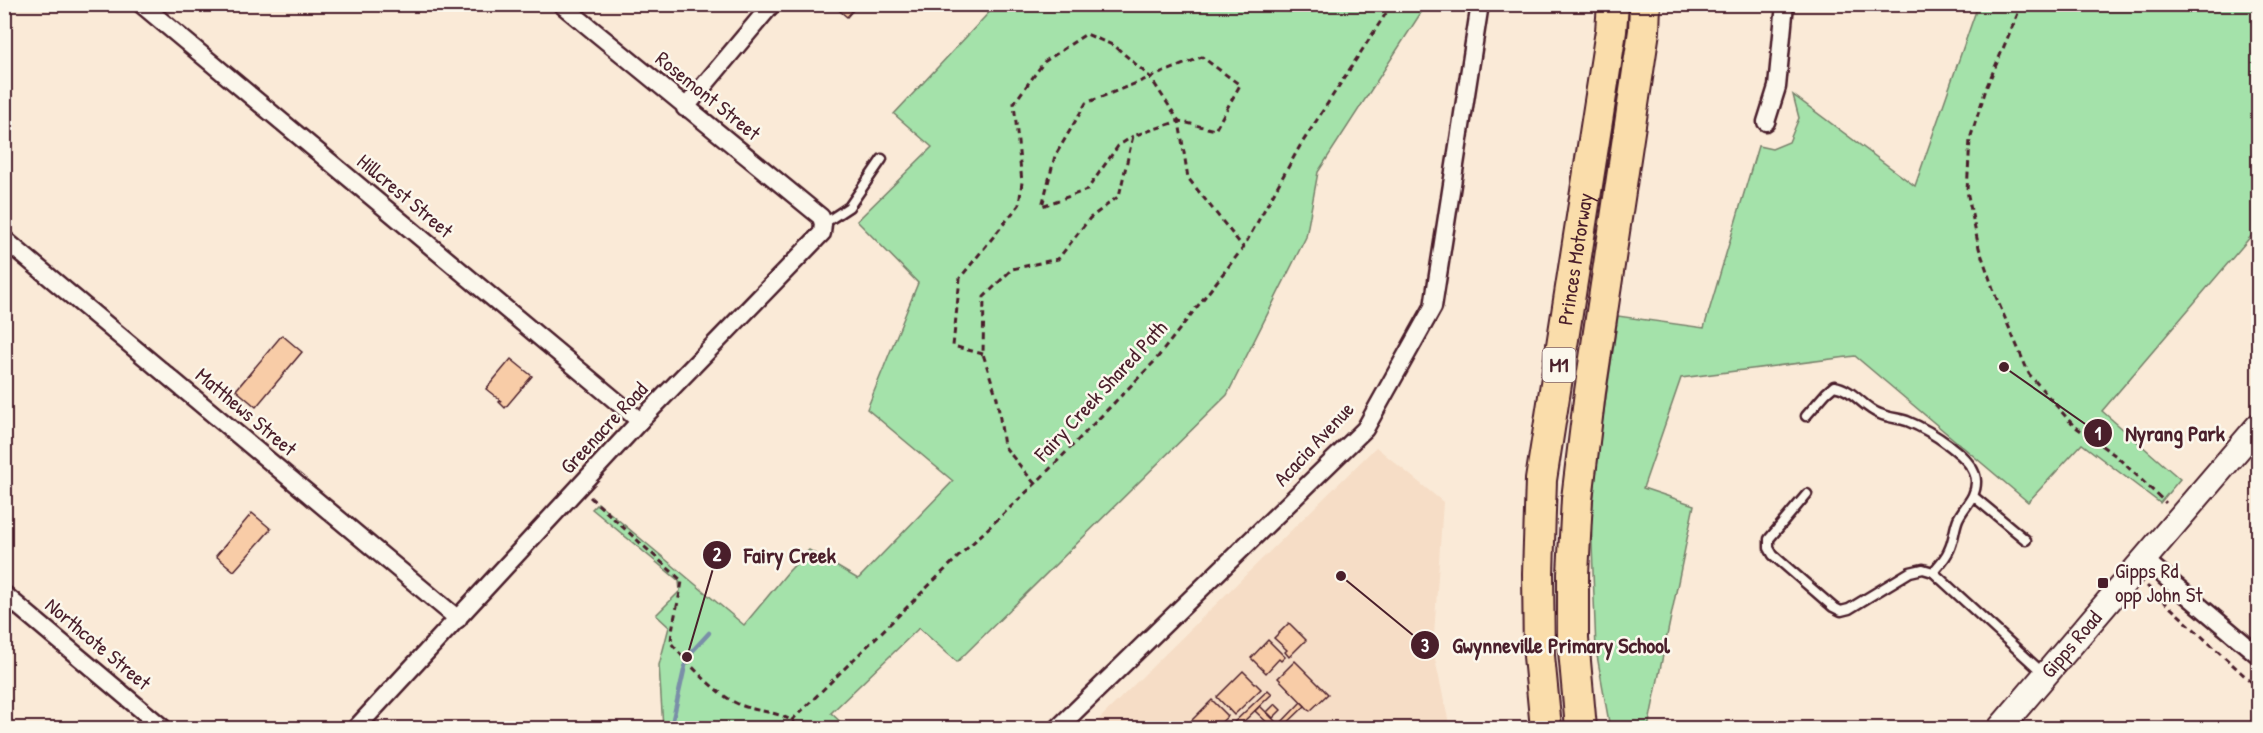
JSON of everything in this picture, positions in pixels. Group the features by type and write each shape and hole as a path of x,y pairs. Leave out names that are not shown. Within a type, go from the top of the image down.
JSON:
{"highway":[{"name":"Princes Motorway","path":"1546,729 1539,657 1538,574 1541,480 1611,31 1613,4"},
{"name":"Princes Motorway","path":"1581,729 1573,639 1573,574 1577,499 1590,392 1644,31 1645,4"}],"main road":[{"name":"Gipps Road","path":"2000,729 2259,426"}],"street":[{"name":"Hillcrest Street","path":"141,4 640,421"},
{"name":"Rosemont Street","path":"561,4 685,108 821,217 824,224"},
{"path":"685,108 772,4"},
{"name":"Acacia Avenue","path":"1058,729 1365,429 1433,308 1480,4"},
{"path":"1766,122 1777,87 1785,4"},
{"name":"Greenacre Road","path":"356,729 640,421 822,232 824,224"},
{"name":"Matthews Street","path":"4,239 458,619"},
{"path":"2138,567 2258,655"},
{"name":"Northcote Street","path":"4,594 163,729"}],"lane":[{"name":"Greenacre Road","path":"824,224 849,207 882,159"},
{"path":"1806,416 1834,387 1845,388 1878,414 1905,420 1959,454 1976,475 1976,484 1973,496 1958,521 1950,549 1933,572"},
{"path":"1807,494 1769,539 1769,548 1773,555 1833,607 1841,611 1849,609 1910,572 1923,569 1933,572 2046,675"},
{"path":"1973,496 2026,540"}],"path":[{"name":"Fairy Creek Shared Path","path":"784,729 1035,484 1154,362 1243,248 1300,146 1392,4"},
{"path":"2022,4 1987,86 1970,139 1967,191 1979,248 1996,297 2029,374 2073,425 2140,476 2165,502 2177,520"},
{"path":"983,354 953,346 960,278 1019,206 1022,182 1014,103 1044,62 1086,34 1115,46 1150,77 1179,121 1188,178 1243,248"},
{"path":"1202,57 1240,85 1215,130 1179,121 1133,136 1118,146 1087,190 1042,206 1055,156 1086,103 1202,57"},
{"path":"1035,484 1004,446 997,398 983,354 984,297 1012,269 1058,259 1090,218 1119,196 1133,136"},
{"path":"580,488 681,581 680,598 672,621 670,643 679,653 721,694 737,704 758,711 778,713 793,720 800,729"},
{"path":"2138,567 2161,597 2259,688"}],"shaded area":[{"path":"1376,447 1443,502 1433,650 1450,728 1090,728"}],"green space":[{"path":"996,5 1426,5 1318,172 1306,237 1227,395 957,662 919,628 831,713 847,728 663,728 659,665 669,627 656,615 680,591 679,581 592,509 598,503 744,625 809,550 858,579 953,481 867,409 918,283 857,221 932,147 894,114"},
{"path":"1978,5 2258,5 2258,228 2102,411 2180,479 2160,503 2082,444 2028,502 1855,356 1681,378 1643,488 1694,505 1648,728 1610,728 1596,650 1591,519 1618,316 1704,328 1758,146 1772,149 1789,142 1799,118 1793,95 1915,186"}],"building":[{"path":"835,4 853,4 854,9 847,17 834,6"},
{"path":"282,335 302,352 256,407 236,390"},
{"path":"511,359 532,376 505,408 499,402 501,401 486,389"},
{"path":"252,513 271,529 234,571 216,556"},
{"path":"1289,623 1306,640 1289,657 1285,652 1287,650 1274,638"},
{"path":"1268,640 1285,657 1281,661 1279,659 1266,673 1251,658"},
{"path":"1295,661 1328,694 1310,711 1278,678"},
{"path":"1243,671 1261,689 1234,715 1217,697"},
{"path":"1268,690 1272,694 1237,728 1228,728"},
{"path":"1212,700 1228,716 1215,728 1184,728"},
{"path":"1301,702 1305,706 1282,728 1279,725"},
{"path":"1275,704 1281,710 1273,718 1267,712"},
{"path":"1260,706 1282,728 1273,728 1255,711"}],"waterway":[{"path":"671,728 687,657 709,633"}],"place":[{"name":"Nyrang Park","path":"2004,367"},
{"name":"Gwynneville Primary School","path":"1341,576"},
{"name":"Gipps Rd opp John St","path":"2103,583"},
{"name":"Fairy Creek","path":"687,657"}]}
